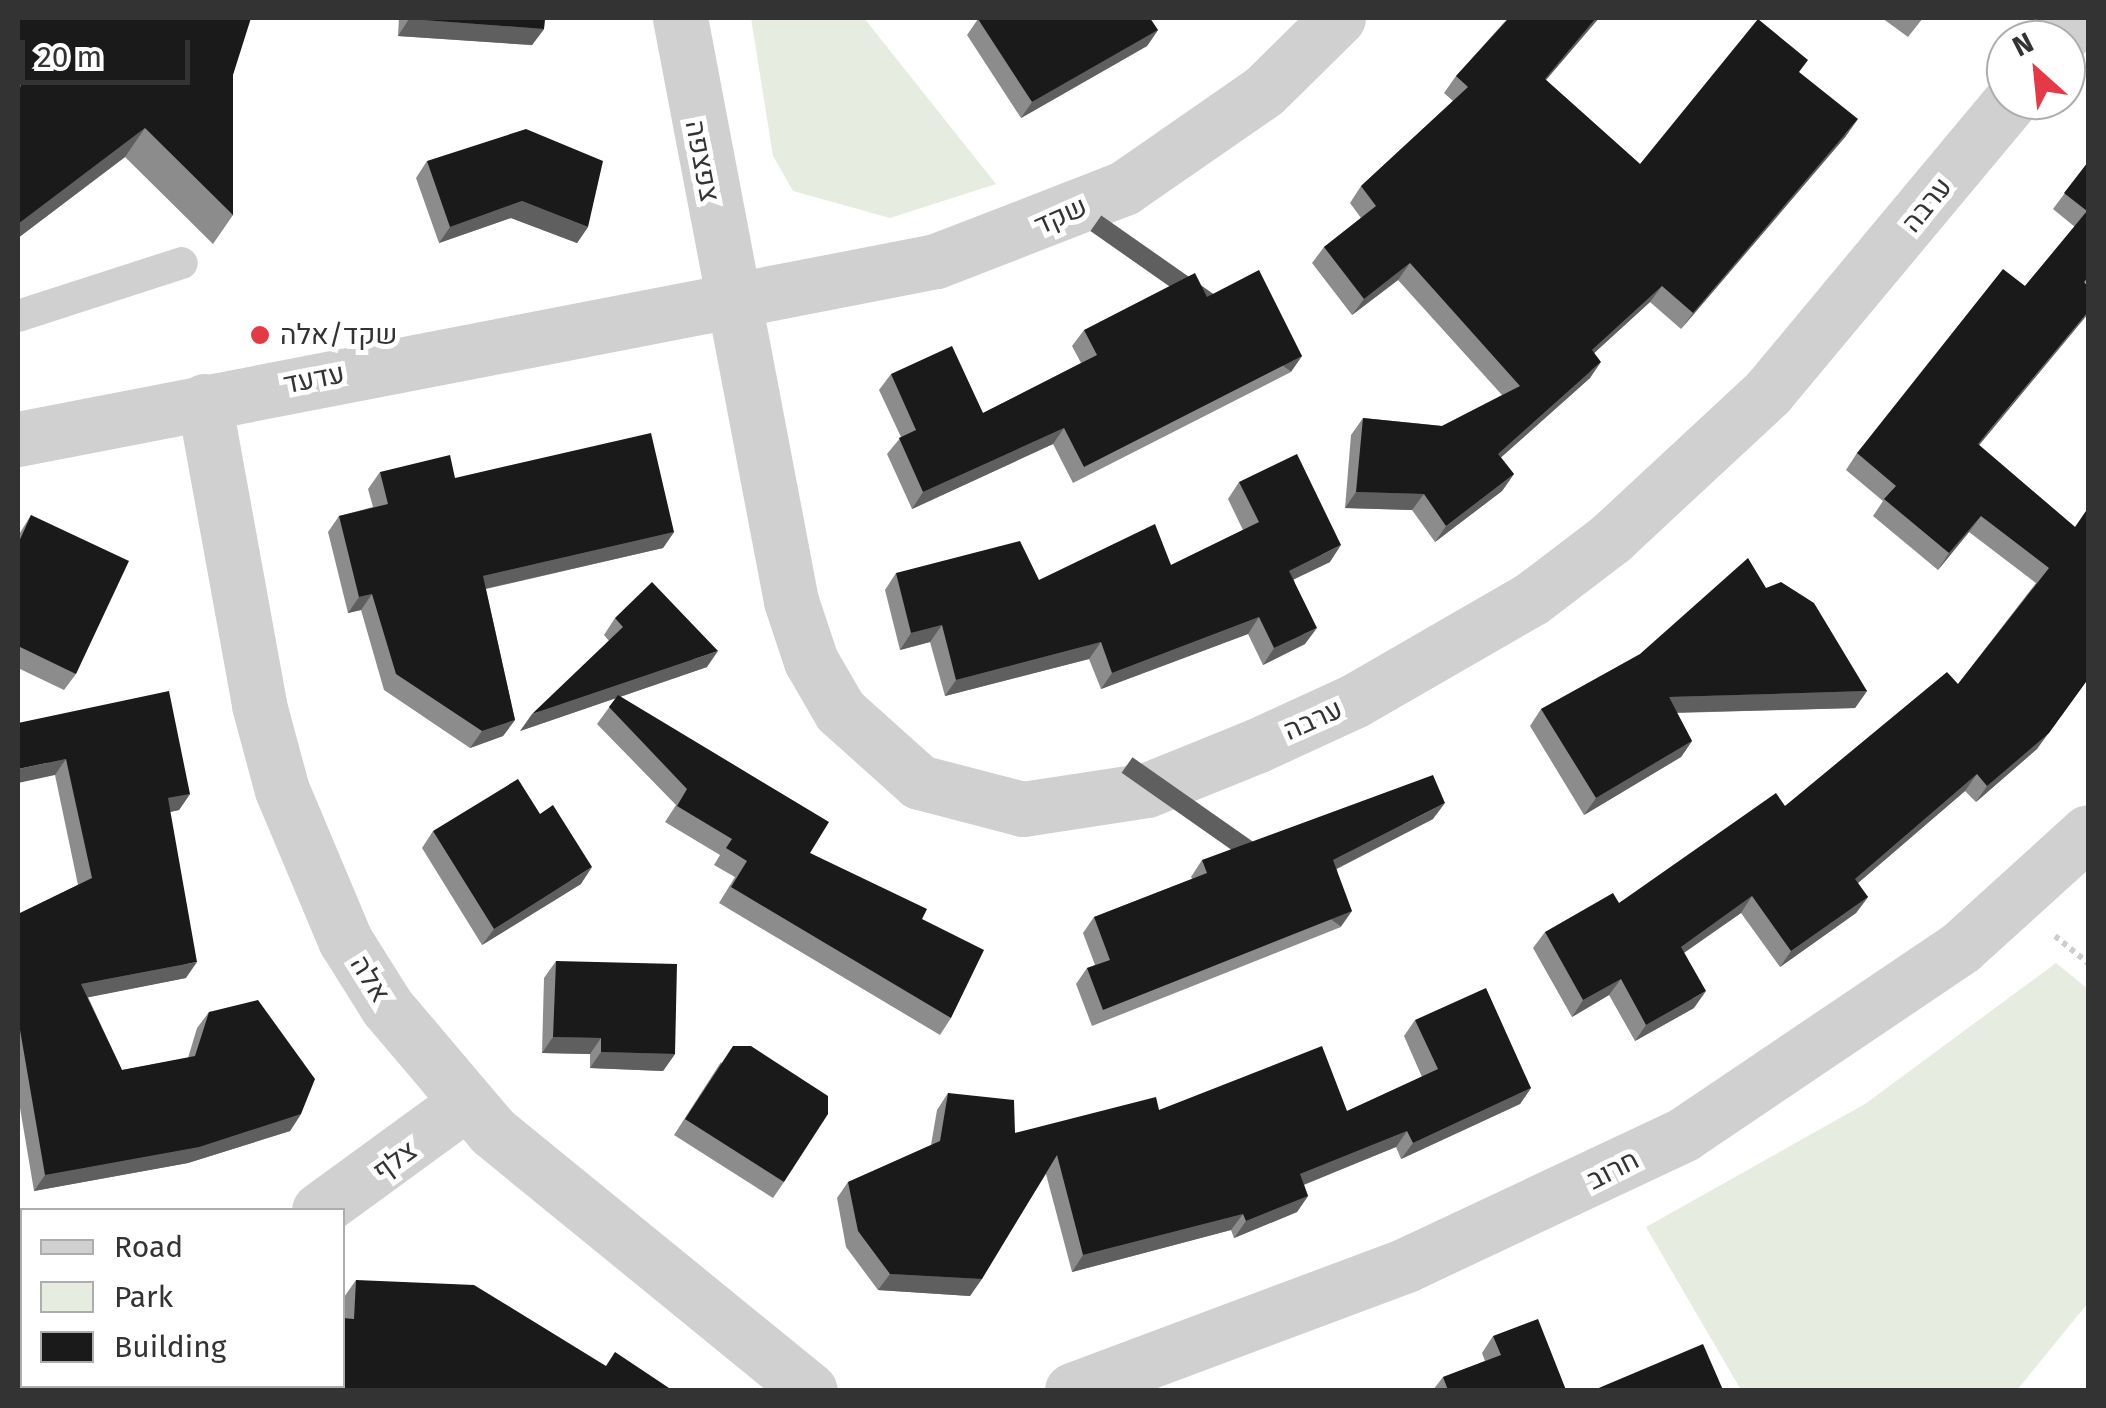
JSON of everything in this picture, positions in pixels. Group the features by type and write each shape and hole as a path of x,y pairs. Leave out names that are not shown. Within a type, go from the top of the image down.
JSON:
{"street":[{"name":"צפצפה","path":"680,18 730,304"},
{"name":"שקד","path":"730,304 936,262 1124,188 1264,91 1338,18"},
{"name":"ערבה","path":"730,304 791,601 840,711 919,782 1023,809 1082,806 1147,790 1354,701 1530,598 1611,538 1781,377 1994,120"},
{"name":"עדעד","path":"18,440 204,401 730,304"},
{"name":"אלה","path":"204,401 260,705 310,868 387,1007 466,1103 556,1189 810,1390"},
{"name":"חרוב","path":"1072,1390 1406,1265 1684,1134 1961,947 2088,832"},
{"name":"צלף","path":"322,1208 466,1103"}],"lane":[{"path":"18,316 182,263"}],"green space":[{"path":"751,18 864,18 996,184 890,218 793,191 773,156"},
{"path":"2056,963 2088,989 2088,1303 2017,1390 1741,1390 1646,1227 1865,1104"}],"building":[{"path":"18,18 251,18 233,75 233,215 145,128 18,224"},
{"path":"410,18 545,18 544,29"},
{"path":"980,18 1150,18 1158,30 1032,102"},
{"path":"1509,18 1596,18 1545,79 1640,164 1758,19 1808,60 1799,72 1858,119 1693,313 1662,286 1592,350 1601,362 1498,454 1514,474 1446,526 1424,494 1356,492 1363,418 1442,426 1520,386 1410,263 1364,299 1324,247 1376,206 1361,186 1468,87 1456,76"},
{"path":"526,129 603,161 588,227 522,201 450,227 427,161"},
{"path":"2088,162 2088,277 2084,282 2088,286 2088,312 1978,444 2075,527 2088,508 2088,679 2049,733 1987,786 1977,774 1855,879 1868,897 1791,951 1752,896 1681,947 1706,991 1646,1025 1621,979 1583,1000 1545,932 1613,893 1619,903 1776,793 1785,806 1947,672 1958,684 2049,568 1981,516 1949,553 1884,499 1896,486 1857,453 2003,269 2025,286 2087,211 2064,193"},
{"path":"1259,270 1302,356 1084,467 1064,428 923,492 899,438 916,430 891,374 952,346 983,413 1097,355 1084,330 1195,273 1207,297"},
{"path":"651,433 674,532 483,576 515,720 482,731 396,674 372,594 359,597 339,516 388,504 380,472 450,455 455,478"},
{"path":"1297,454 1341,545 1289,571 1317,628 1274,648 1259,617 1112,673 1101,642 956,680 942,625 911,633 896,573 1020,541 1039,580 1155,524 1171,565 1259,522 1239,482"},
{"path":"31,515 129,561 76,674 18,646 18,544"},
{"path":"1748,558 1766,588 1781,582 1814,603 1867,691 1669,697 1692,741 1596,798 1541,709 1640,654"},
{"path":"652,582 718,651 532,714 623,627 615,618"},
{"path":"169,691 190,794 168,798 197,962 81,984 122,1070 195,1056 209,1012 258,1000 315,1079 301,1114 199,1147 45,1175 18,1025 18,914 92,878 66,759 18,769 18,723"},
{"path":"618,695 829,822 810,853 927,909 922,919 984,950 951,1018 731,887 747,861 726,848 732,839 677,806 687,789 609,707"},
{"path":"1433,775 1445,803 1333,860 1352,911 1103,1010 1087,968 1110,960 1094,917 1207,873 1202,860"},
{"path":"518,779 540,814 553,805 592,867 494,929 433,831"},
{"path":"556,961 677,964 675,1054 601,1052 601,1038 553,1037"},
{"path":"1486,988 1531,1088 1413,1143 1407,1131 1300,1174 1308,1196 1246,1221 1243,1214 1083,1255 1057,1155 982,1279 890,1274 858,1231 848,1182 940,1141 948,1093 1014,1100 1015,1133 1156,1097 1159,1110 1322,1046 1347,1111 1438,1069 1415,1020"},
{"path":"733,1046 751,1046 828,1096 828,1114 784,1182 685,1119"},
{"path":"356,1280 474,1285 606,1366 615,1352 672,1390 18,1390 20,1358 20,1388 345,1388 345,1318 354,1319"},
{"path":"1538,1319 1566,1390 1448,1390 1443,1377 1501,1355 1493,1336"},
{"path":"1703,1344 1723,1390 1594,1390"}],"place":[{"name":"שקד/אלה","path":"260,335"}]}
